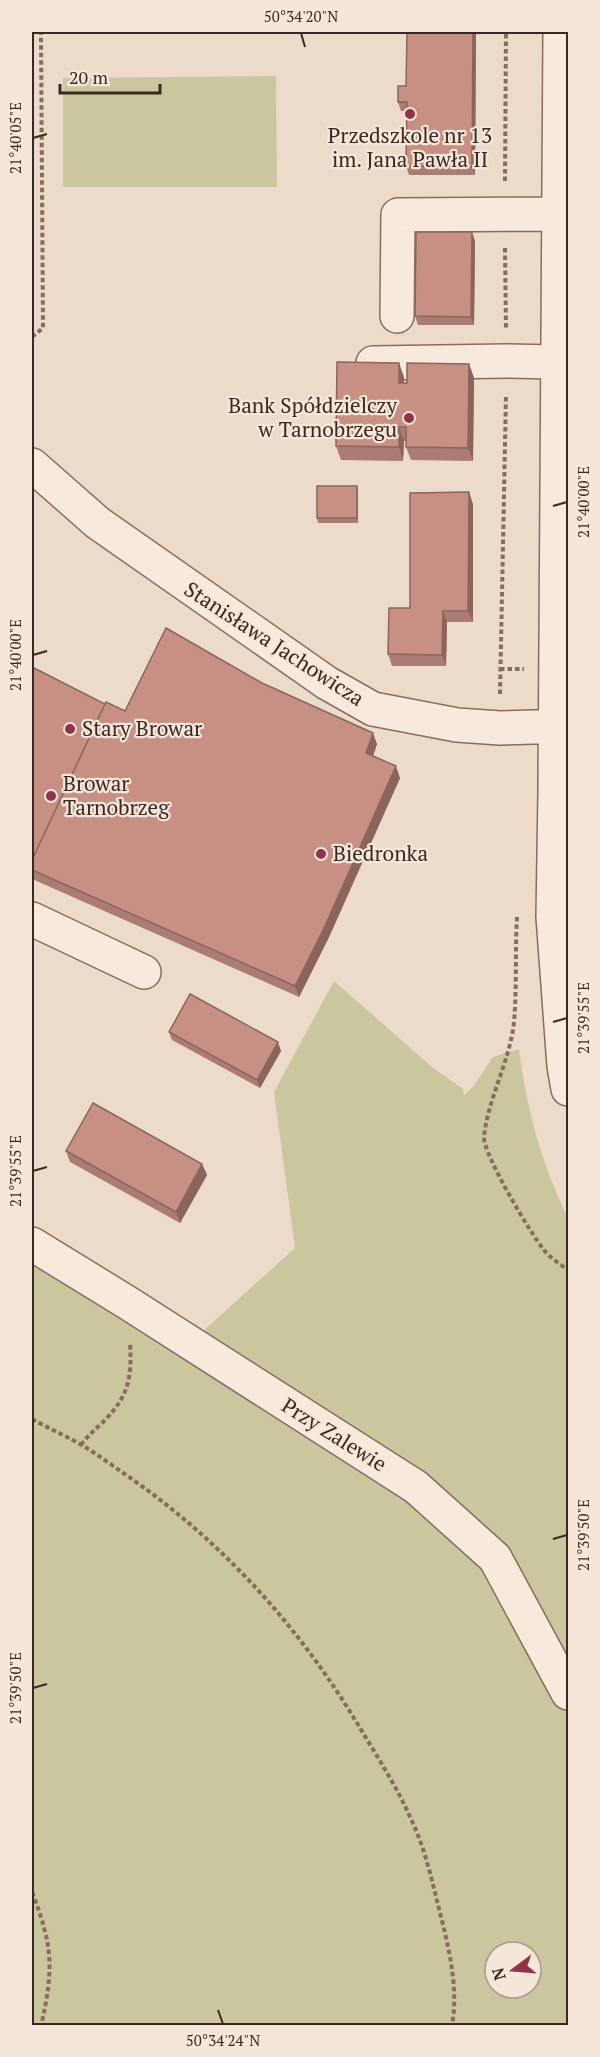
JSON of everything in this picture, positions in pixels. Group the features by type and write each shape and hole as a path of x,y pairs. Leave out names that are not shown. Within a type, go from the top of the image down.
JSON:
{"street":[{"path":"560,32 557,362 562,726 553,917 564,1004 568,1080"},
{"path":"398,316 398,215 559,214"},
{"path":"373,363 507,360 557,362"},
{"name":"Stanisława Jachowicza","path":"33,470 98,524 327,683 373,709 457,725 500,728 562,726"},
{"path":"32,919 144,972"},
{"name":"Przy Zalewie","path":"32,1244 416,1487 495,1558 568,1693"}],"path":[{"path":"32,337 43,328 41,33"},
{"path":"500,669 528,669"},
{"path":"517,913 514,1023 508,1051 494,1093 484,1140 489,1156 534,1236 546,1252 568,1270"},
{"path":"81,1445 116,1408 126,1391 131,1370 128,1303"},
{"path":"32,1419 81,1445 155,1495 229,1558 258,1587 304,1644 342,1698 388,1774 412,1820 429,1868 451,1961 456,2007 452,2025"},
{"path":"32,1892 47,1935 51,1972 41,2025"}],"shaded area":[{"path":"276,76 277,187 63,187 63,78"},
{"path":"334,981 432,1067 463,1089 464,1095 473,1087 493,1057 519,1049 536,1136 550,1178 568,1218 568,2025 32,2025 32,1261 190,1343 295,1248 274,1092"}],"building":[{"path":"407,32 473,32 472,167 406,166 407,102 398,102 398,86 406,86"},
{"path":"416,232 472,232 471,317 415,316"},
{"path":"337,362 399,363 399,383 407,383 407,363 469,364 468,448 406,447 406,427 399,427 399,447 336,446"},
{"path":"317,486 357,486 357,518 317,518"},
{"path":"469,492 468,611 443,611 442,655 388,654 389,608 410,608 410,493"},
{"path":"166,628 262,683 373,733 366,753 396,766 325,926 295,986 32,870 32,860 106,702 125,711"},
{"name":"Browar Tarnobrzeg","path":"32,667 105,704 32,860"},
{"path":"190,994 278,1042 257,1080 169,1032"},
{"path":"93,1103 202,1164 176,1212 66,1151"}],"place":[{"name":"Przedszkole nr 13 im. Jana Pawła II","path":"410,114"},
{"name":"Bank Spółdzielczy w Tarnobrzegu","path":"409,418"},
{"name":"Stary Browar","path":"70,729"},
{"name":"Browar Tarnobrzeg","path":"51,796"},
{"name":"Biedronka","path":"321,854"}]}
